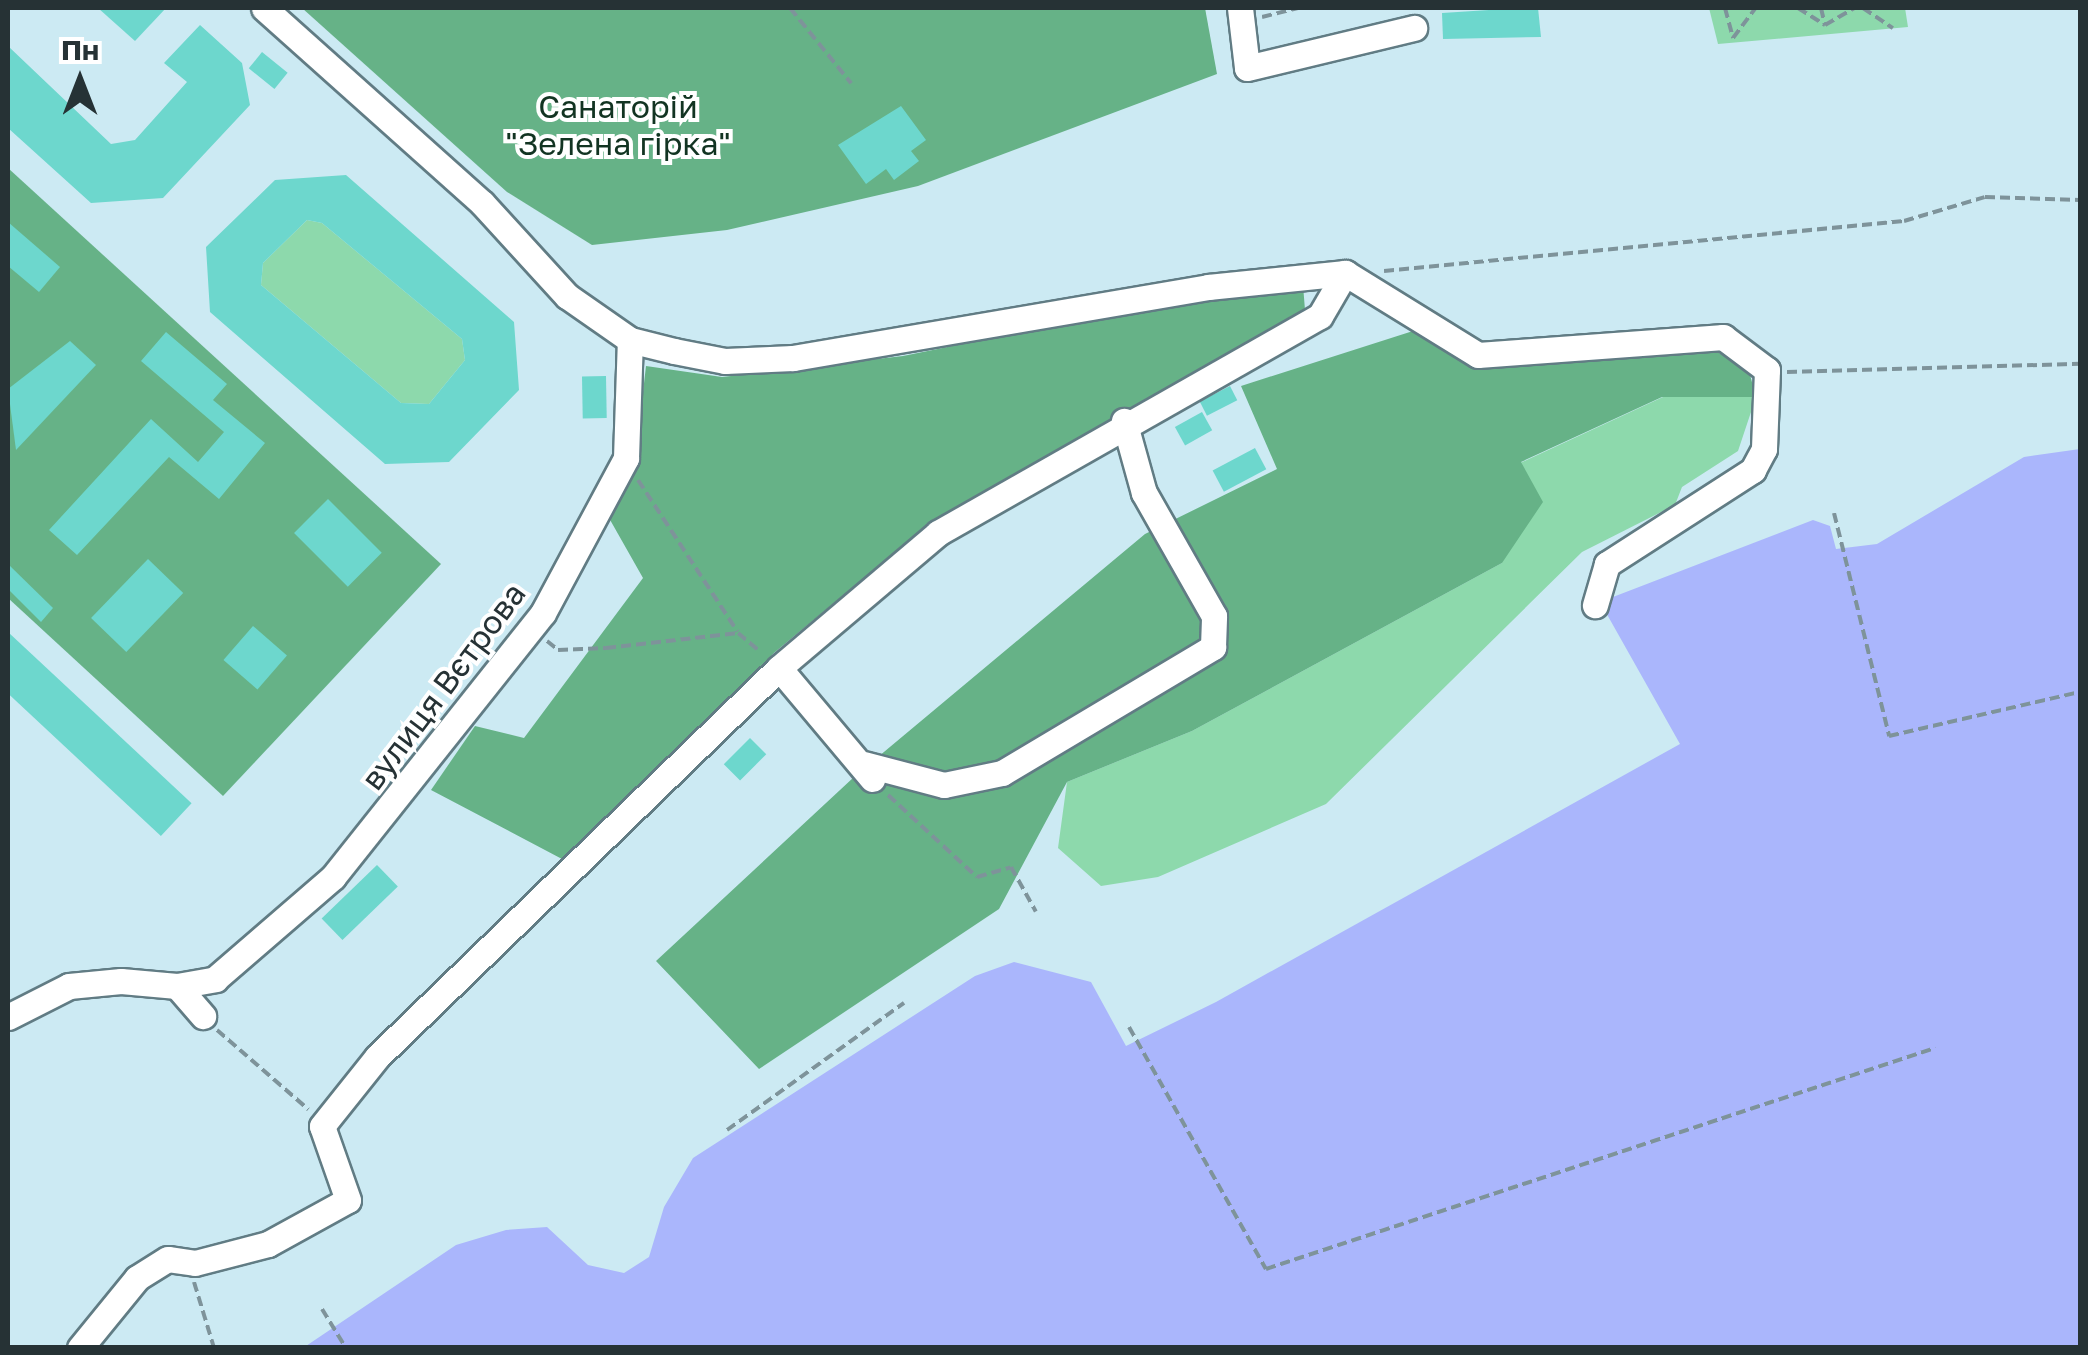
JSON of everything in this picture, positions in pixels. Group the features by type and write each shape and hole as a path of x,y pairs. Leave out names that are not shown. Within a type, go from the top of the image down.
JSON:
{"street":[{"path":"264,8 482,203 567,296 630,340 725,361 792,358 1208,287 1344,274 1478,355 1679,334 1723,337 1767,370 1768,427 1753,470 1607,564 1594,605"},
{"path":"1245,9 1247,68 1414,28"},
{"path":"80,1348 137,1278 168,1259 195,1263 268,1244 348,1200 322,1126 377,1057 779,668 938,533 1124,421 1320,316 1344,274"},
{"name":"вулиця Вєтрова","path":"8,1017 70,986 177,986 216,979 333,878 543,613 626,458 630,340"},
{"path":"779,668 868,773 944,785 1002,773 1212,647 1214,616 1144,493 1124,421"},
{"path":"177,986 204,1016"}],"path":[{"path":"790,8 850,83"},
{"path":"1245,9 1278,17 1299,8"},
{"path":"1725,8 1733,38 1756,8"},
{"path":"1798,8 1825,25"},
{"path":"1821,8 1825,25"},
{"path":"1825,25 1856,8"},
{"path":"1863,8 1893,28"},
{"path":"1344,274 1904,221 1984,197 2080,200"},
{"path":"1767,370 2080,364"},
{"path":"626,458 738,633 779,668"},
{"path":"1834,513 1890,736 2080,692"},
{"path":"543,613 542,638 558,650 738,633"},
{"path":"868,773 977,877 1010,867 1036,912"},
{"path":"728,1130 904,1003"},
{"path":"204,1016 322,1126"},
{"path":"1129,1028 1266,1268 1935,1048"},
{"path":"195,1263 193,1299 214,1348"},
{"path":"322,1309 346,1348"}],"green space":[{"name":"Санаторій \"Зелена гірка\"","path":"302,8 1205,8 1217,74 918,186 727,230 592,245 507,192"},
{"path":"1709,8 1905,8 1908,27 1718,44"},
{"path":"8,168 441,564 223,796 8,598"},
{"path":"307,220 322,223 462,339 465,360 429,404 401,403 261,285 263,263"},
{"path":"1303,285 1305,310 934,520 775,652 562,859 431,790 475,726 524,738 643,578 609,518 637,444 646,366 722,377 903,356 1238,288"},
{"path":"1413,331 1467,363 1652,342 1709,347 1749,371 1756,397 1662,397 1521,462 1543,502 1502,563 1192,731 1067,782 999,909 759,1069 656,961 854,777 1145,534 1277,469 1241,386"},
{"path":"1663,397 1756,397 1738,451 1682,487 1675,505 1582,552 1326,804 1158,877 1101,886 1058,848 1067,782 1192,731 1502,563 1520,463"}],"water":[{"path":"2080,449 2080,1347 303,1348 456,1245 506,1230 547,1227 588,1265 624,1273 649,1257 664,1207 693,1158 975,976 1014,962 1091,982 1126,1046 1216,1002 1680,744 1600,602 1813,520 1830,526 1836,549 1877,544 2024,457"}],"building":[{"path":"98,8 166,8 135,41"},
{"path":"1538,8 1541,37 1443,39 1442,13"},
{"path":"200,25 242,63 250,105 163,198 91,203 8,128 8,46 111,144 135,140 187,82 164,63"},
{"path":"262,52 288,73 274,89 249,68"},
{"path":"901,106 926,140 911,151 919,161 894,180 886,169 866,184 838,145"},
{"path":"346,175 514,322 519,390 449,462 385,464 210,312 206,247 275,180","holes":["307,220 322,223 462,339 465,360 429,404 401,403 261,285 263,263"]},
{"path":"8,222 60,267 39,292 8,266"},
{"path":"166,332 227,384 213,400 265,443 219,499 169,457 77,555 49,530 151,419 198,462 224,432 141,361"},
{"path":"70,341 96,365 16,450 8,389"},
{"path":"582,376 606,376 607,418 583,418"},
{"path":"1230,386 1237,400 1207,416 1200,401"},
{"path":"1202,412 1212,430 1185,445 1175,427"},
{"path":"1255,448 1266,469 1224,492 1213,471"},
{"path":"328,499 382,553 348,587 294,533"},
{"path":"148,559 183,593 126,652 91,618"},
{"path":"8,564 53,608 41,622 8,589"},
{"path":"253,626 287,656 257,689 223,660"},
{"path":"8,632 192,803 161,836 8,694"},
{"path":"750,738 766,754 740,780 724,764"},
{"path":"377,865 398,887 342,940 322,918"}]}
